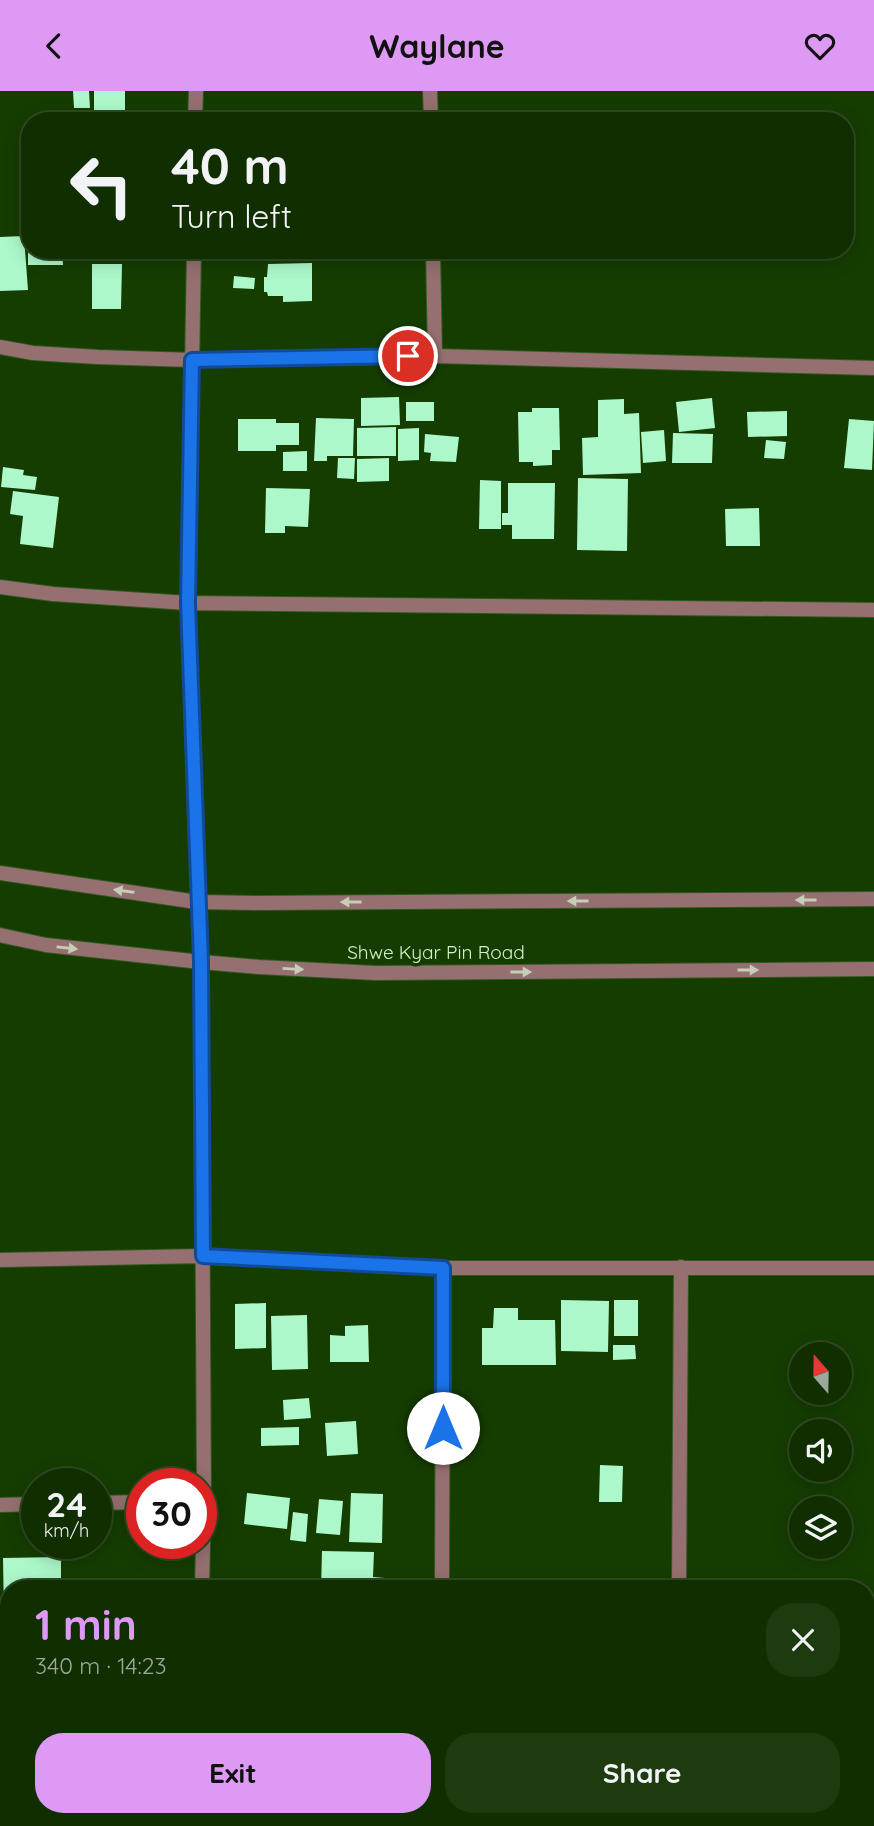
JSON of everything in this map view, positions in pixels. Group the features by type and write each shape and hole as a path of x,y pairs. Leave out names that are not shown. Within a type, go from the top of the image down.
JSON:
{"street":[{"path":"195,112 196,91"},
{"path":"430,91 431,112"},
{"path":"194,259 188,603 201,962 203,1468"},
{"path":"433,259 435,356"},
{"path":"0,347 33,353 192,360 435,356 874,368"},
{"path":"0,587 53,594 188,603 874,610"},
{"path":"0,873 197,902 874,899"},
{"name":"Shwe Kyar Pin Road","path":"0,935 46,946 201,962 375,973 874,969"},
{"path":"0,1259 203,1256 443,1268 874,1268"},
{"path":"679,1580 681,1267"},
{"path":"442,1580 443,1268"},
{"path":"0,1505 21,1504"},
{"path":"202,1559 202,1580"}],"building":[{"path":"73,91 89,91 90,108 74,108"},
{"path":"94,91 125,91 125,112 94,112"},
{"path":"263,110 306,110 306,112"},
{"path":"21,236 21,259 26,259 28,290 0,291 0,237"},
{"path":"28,259 63,259 63,265 28,265"},
{"path":"312,263 312,301 283,302 283,296 268,296 267,292 264,292 264,277 267,277 268,264"},
{"path":"92,264 122,264 121,309 92,309"},
{"path":"234,276 255,278 254,289 233,288"},
{"path":"399,397 400,425 361,426 361,398"},
{"path":"712,398 715,428 679,432 676,402"},
{"path":"624,399 624,414 639,413 641,473 583,475 582,438 598,437 598,400"},
{"path":"406,402 434,402 434,421 406,421"},
{"path":"532,408 559,408 560,450 552,450 552,465 533,466 533,462 519,462 518,412 532,412"},
{"path":"787,411 787,436 748,437 747,412"},
{"path":"316,418 354,419 353,456 327,456 327,461 314,461"},
{"path":"238,419 276,419 276,423 299,423 299,445 276,445 276,451 238,451"},
{"path":"849,419 874,421 872,470 844,468"},
{"path":"396,427 396,456 357,456 357,428"},
{"path":"419,428 419,460 398,461 398,429"},
{"path":"664,430 666,461 643,463 641,432"},
{"path":"673,433 713,434 712,463 672,463"},
{"path":"425,434 459,437 456,462 430,461 431,453 424,452"},
{"path":"766,440 786,442 784,459 764,458"},
{"path":"307,451 307,471 283,471 283,452"},
{"path":"338,458 355,458 354,479 337,478"},
{"path":"389,458 389,481 357,482 357,459"},
{"path":"3,467 24,470 23,475 37,477 35,490 1,487"},
{"path":"578,478 628,479 627,551 577,550"},
{"path":"480,480 501,481 501,529 479,529"},
{"path":"508,483 555,483 554,539 512,539 512,525 502,525 502,513 508,513"},
{"path":"266,488 310,489 308,527 285,526 285,533 265,533"},
{"path":"13,491 59,497 53,548 20,544 23,516 10,514"},
{"path":"759,508 760,546 726,546 725,509"},
{"path":"561,1300 609,1301 608,1352 561,1351"},
{"path":"614,1300 638,1300 638,1336 614,1336"},
{"path":"266,1303 266,1348 235,1349 235,1304"},
{"path":"494,1308 518,1308 518,1320 555,1320 556,1365 482,1365 482,1328 493,1328"},
{"path":"307,1315 308,1369 272,1370 271,1316"},
{"path":"368,1325 369,1362 330,1362 330,1335 345,1336 345,1326"},
{"path":"613,1345 635,1345 636,1359 613,1360"},
{"path":"309,1398 311,1418 284,1420 283,1400"},
{"path":"356,1421 358,1454 327,1456 325,1423"},
{"path":"299,1427 299,1445 261,1446 261,1428"},
{"path":"600,1465 623,1466 622,1502 599,1502"},
{"path":"247,1493 290,1498 287,1529 244,1524"},
{"path":"351,1493 383,1494 382,1543 349,1542"},
{"path":"319,1499 343,1501 340,1535 316,1533"},
{"path":"293,1512 308,1514 306,1542 290,1540"},
{"path":"322,1551 374,1552 373,1577 385,1578 385,1580 321,1580"},
{"path":"3,1558 61,1559 61,1580 3,1580"}],"route":[{"path":"408,356 192,360 188,603 201,962 203,1256 443,1268 443,1428"}]}
